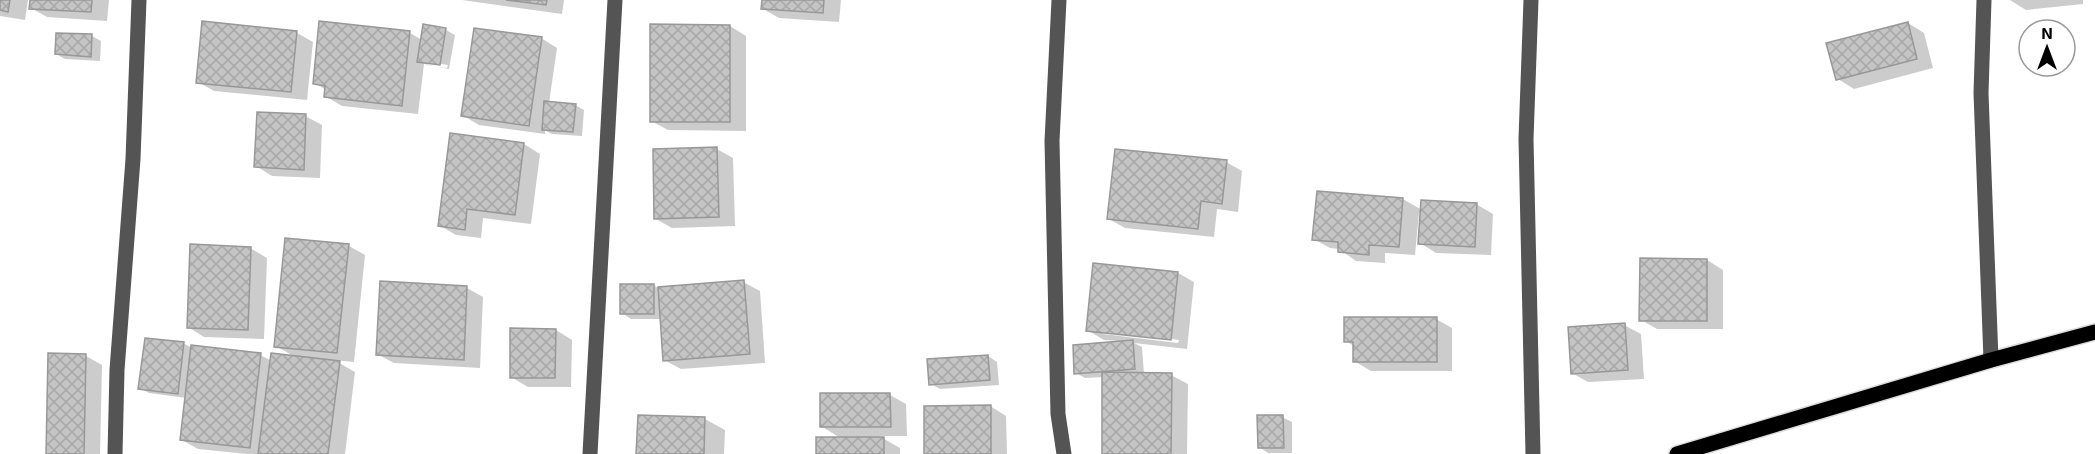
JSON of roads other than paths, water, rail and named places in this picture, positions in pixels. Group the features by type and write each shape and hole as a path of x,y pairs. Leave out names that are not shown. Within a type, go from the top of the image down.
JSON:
{"main road":[{"path":"1677,454 1991,360 2095,332"}],"street":[{"path":"115,454 117,370 132,159 139,0"},
{"path":"590,454 615,0"},
{"path":"1059,0 1052,141 1058,414 1064,454"},
{"path":"1531,0 1526,139 1533,454"},
{"path":"1984,0 1981,93 1991,360"}]}
